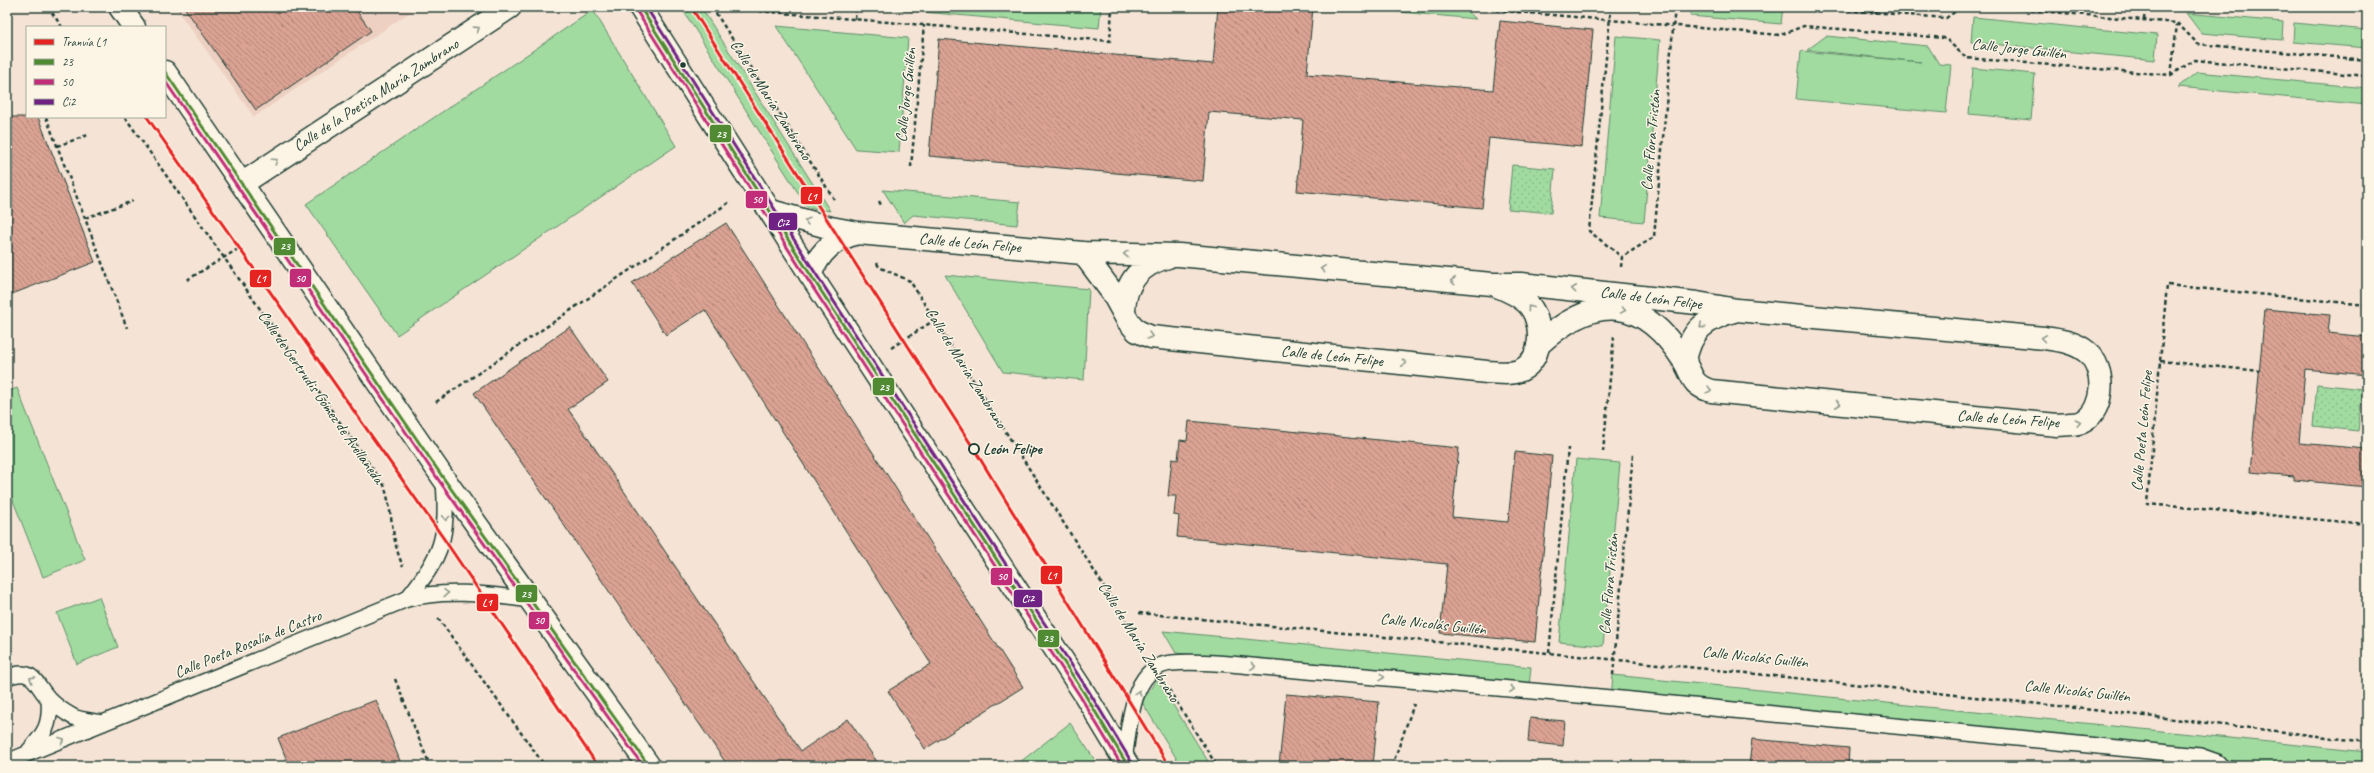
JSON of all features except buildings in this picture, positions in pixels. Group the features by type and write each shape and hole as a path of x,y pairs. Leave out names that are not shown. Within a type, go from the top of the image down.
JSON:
{"street":[{"path":"120,7 133,26"},
{"name":"Calle de la Poetisa María Zambrano","path":"242,183 510,7"},
{"path":"640,7 810,274 1126,762"},
{"path":"166,73 444,479 649,766"},
{"name":"Calle de León Felipe","path":"771,211 858,234 1083,253 1179,255 1492,284 1521,284 1697,303 1737,310 2044,338 2068,342 2088,353 2099,369 2100,390 2095,410 2083,422 2057,425 1711,391 1698,387 1690,377 1685,362 1661,329 1636,312 1617,309 1600,309 1576,317 1557,328 1538,345"},
{"name":"Calle de León Felipe","path":"810,274 821,253 829,245 842,238 858,234"},
{"name":"Calle de León Felipe","path":"1083,253 1124,310 1128,321 1137,331 1151,337 1487,372 1519,371 1530,365 1537,354 1538,326 1534,314 1527,303 1508,290 1492,284"},
{"name":"Calle de León Felipe","path":"1124,310 1124,297 1132,280 1141,269 1155,260 1179,255"},
{"name":"Calle de León Felipe","path":"1685,362 1688,344 1703,325 1718,316 1737,310"}],"lane":[{"path":"420,590 444,539 446,512 444,479"},
{"name":"Calle Poeta Rosalía de Castro","path":"7,762 103,724 407,598 420,590 531,600"},
{"path":"1126,762 1134,706 1141,682 1147,674 1171,663 1230,664 1611,698 2200,756 2217,762 2221,766"},
{"name":"Calle Poeta Rosalía de Castro","path":"7,677 17,674 30,676 40,684 49,700 51,715 45,734 26,755"},
{"name":"Calle Poeta Rosalía de Castro","path":"49,700 71,716 103,724"}],"path":[{"path":"48,7 61,26"},
{"name":"Calle de María Zambrano","path":"712,7 834,200"},
{"path":"855,19 856,7"},
{"name":"Calle Jorge Guillén","path":"759,10 1110,41 1112,7"},
{"name":"Calle Jorge Guillén","path":"1490,7 1495,10 1780,35 1804,26 1945,38 1966,58 2171,75"},
{"path":"1611,7 1589,231 1622,257 1621,270"},
{"name":"Calle Flora Tristán","path":"1622,257 1654,237 1675,7"},
{"path":"1806,7 1946,18 1962,7"},
{"path":"1876,7 1876,13"},
{"path":"1996,7 2177,23 2198,44 2367,60"},
{"path":"2144,20 2145,7"},
{"path":"2171,75 2177,23"},
{"name":"Calle Jorge Guillén","path":"910,167 924,25"},
{"path":"2171,75 2195,60 2367,76"},
{"path":"46,118 127,328"},
{"name":"Calle de Gertrudis Gómez de Avellaneda","path":"126,118 384,485 390,502 396,547 402,565 545,766"},
{"path":"56,146 88,135"},
{"path":"85,218 133,201"},
{"path":"436,402 731,201"},
{"name":"Calle de María Zambrano","path":"858,234 879,267 910,281 1217,766"},
{"path":"187,280 238,249"},
{"name":"Calle Poeta León Felipe","path":"2367,305 2167,285 2147,504 2367,524"},
{"path":"1603,452 1614,336"},
{"name":"Calle Poeta León Felipe","path":"2160,361 2260,371"},
{"path":"1549,654 1568,448"},
{"name":"Calle Flora Tristán","path":"1611,698 1633,454"},
{"name":"Calle Nicolás Guillén","path":"1139,614 1614,660 2227,725 2367,742"},
{"path":"395,679 430,766"},
{"path":"1392,766 1416,696"}],"shaded area":[{"path":"175,7 418,7 254,117"}],"green space":[{"path":"681,7 701,7 830,211 807,207"},
{"path":"868,7 1101,7 1099,28"},
{"path":"1345,7 1463,7 1476,19"},
{"path":"1691,7 1783,7 1781,24 1690,16"},
{"path":"593,10 676,146 397,335 306,204"},
{"path":"2186,13 2283,22 2282,40 2201,33"},
{"path":"1973,17 2157,35 2155,60 1971,42"},
{"path":"2294,23 2367,30 2367,48 2293,42"},
{"path":"776,26 908,38 899,152 856,149"},
{"path":"1616,36 1660,40 1644,222 1600,218"},
{"path":"1826,36 1928,46 1939,64 1951,65 1946,113 1796,99 1801,51 1921,62 1807,50"},
{"path":"1973,68 2035,74 2031,120 1969,114"},
{"path":"2197,72 2367,88 2367,105 2178,87"},
{"path":"1512,165 1555,169 1551,213 1508,209"},
{"path":"883,190 1020,202 1017,225 913,215 904,223"},
{"path":"945,275 1089,289 1084,380 1003,372"},
{"path":"2317,384 2363,389 2358,431 2313,426"},
{"path":"17,388 85,560 43,577 7,485 7,392"},
{"path":"1576,459 1620,463 1603,646 1559,642"},
{"path":"99,597 118,647 77,664 57,613"},
{"path":"1163,631 1531,667 1529,687 1176,653"},
{"path":"1613,675 2367,752 2367,766 2282,766 1611,698"},
{"path":"1157,679 1211,766 1181,766 1142,702"},
{"path":"1070,723 1099,766 1015,766"}],"tram line":[{"name":"L1","path":"691,7 974,449 1169,766"},
{"name":"L1","path":"148,118 444,539 598,766"}],"transit line":[{"name":"23","path":"640,7 810,274 1084,693 1128,766"},
{"name":"Ci2","path":"646,7 814,271 1088,690 1132,763"},
{"name":"50","path":"636,10 806,277 1080,696 1122,766"},
{"name":"23","path":"166,73 444,479 649,766"},
{"name":"50","path":"166,82 440,482 643,766"}],"place":[{"name":"León Felipe","path":"974,449"}]}
